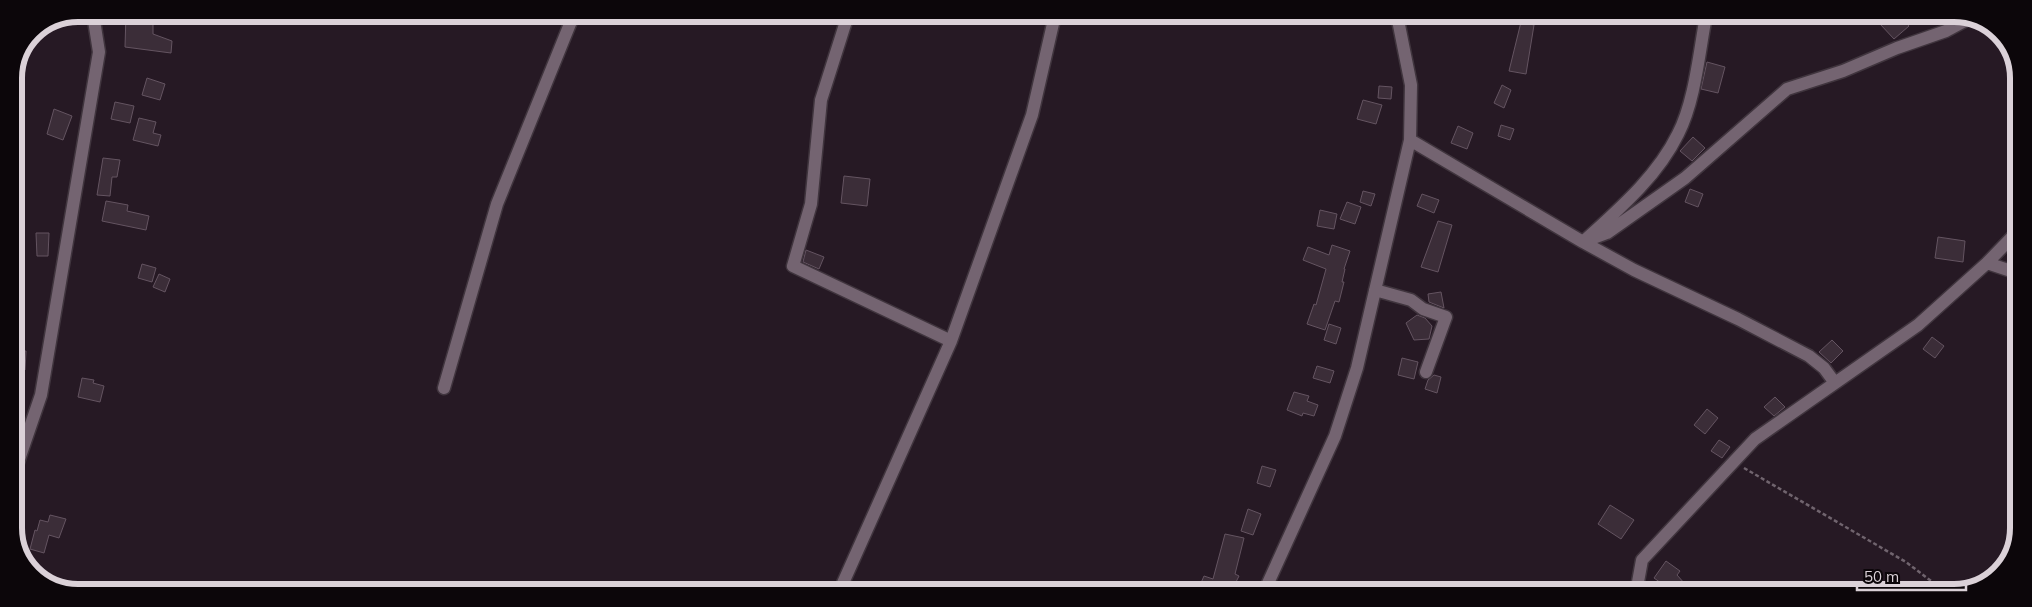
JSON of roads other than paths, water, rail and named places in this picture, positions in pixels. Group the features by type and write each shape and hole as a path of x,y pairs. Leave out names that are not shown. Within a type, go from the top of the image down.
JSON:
{"street":[{"path":"23,448 41,395 99,52 94,22"},
{"path":"444,388 497,204 571,22"},
{"path":"846,22 821,100 811,204 794,266 951,340"},
{"path":"843,584 951,340 1032,115 1053,22"},
{"path":"1268,584 1335,436 1357,368 1410,140 1411,85 1398,22"},
{"path":"1583,242 1636,193 1678,134 1688,106 1705,22"},
{"path":"1583,242 1607,233 1685,178 1787,89 1843,71 1897,48 1946,31 1961,23"},
{"path":"1410,140 1634,270 1738,319 1809,356 1824,368 1835,383"},
{"path":"1638,584 1642,560 1755,439 1918,325 1987,263 2009,240"},
{"path":"1987,263 2009,270"},
{"path":"1375,290 1411,300 1423,309 1446,317 1426,372"}]}
